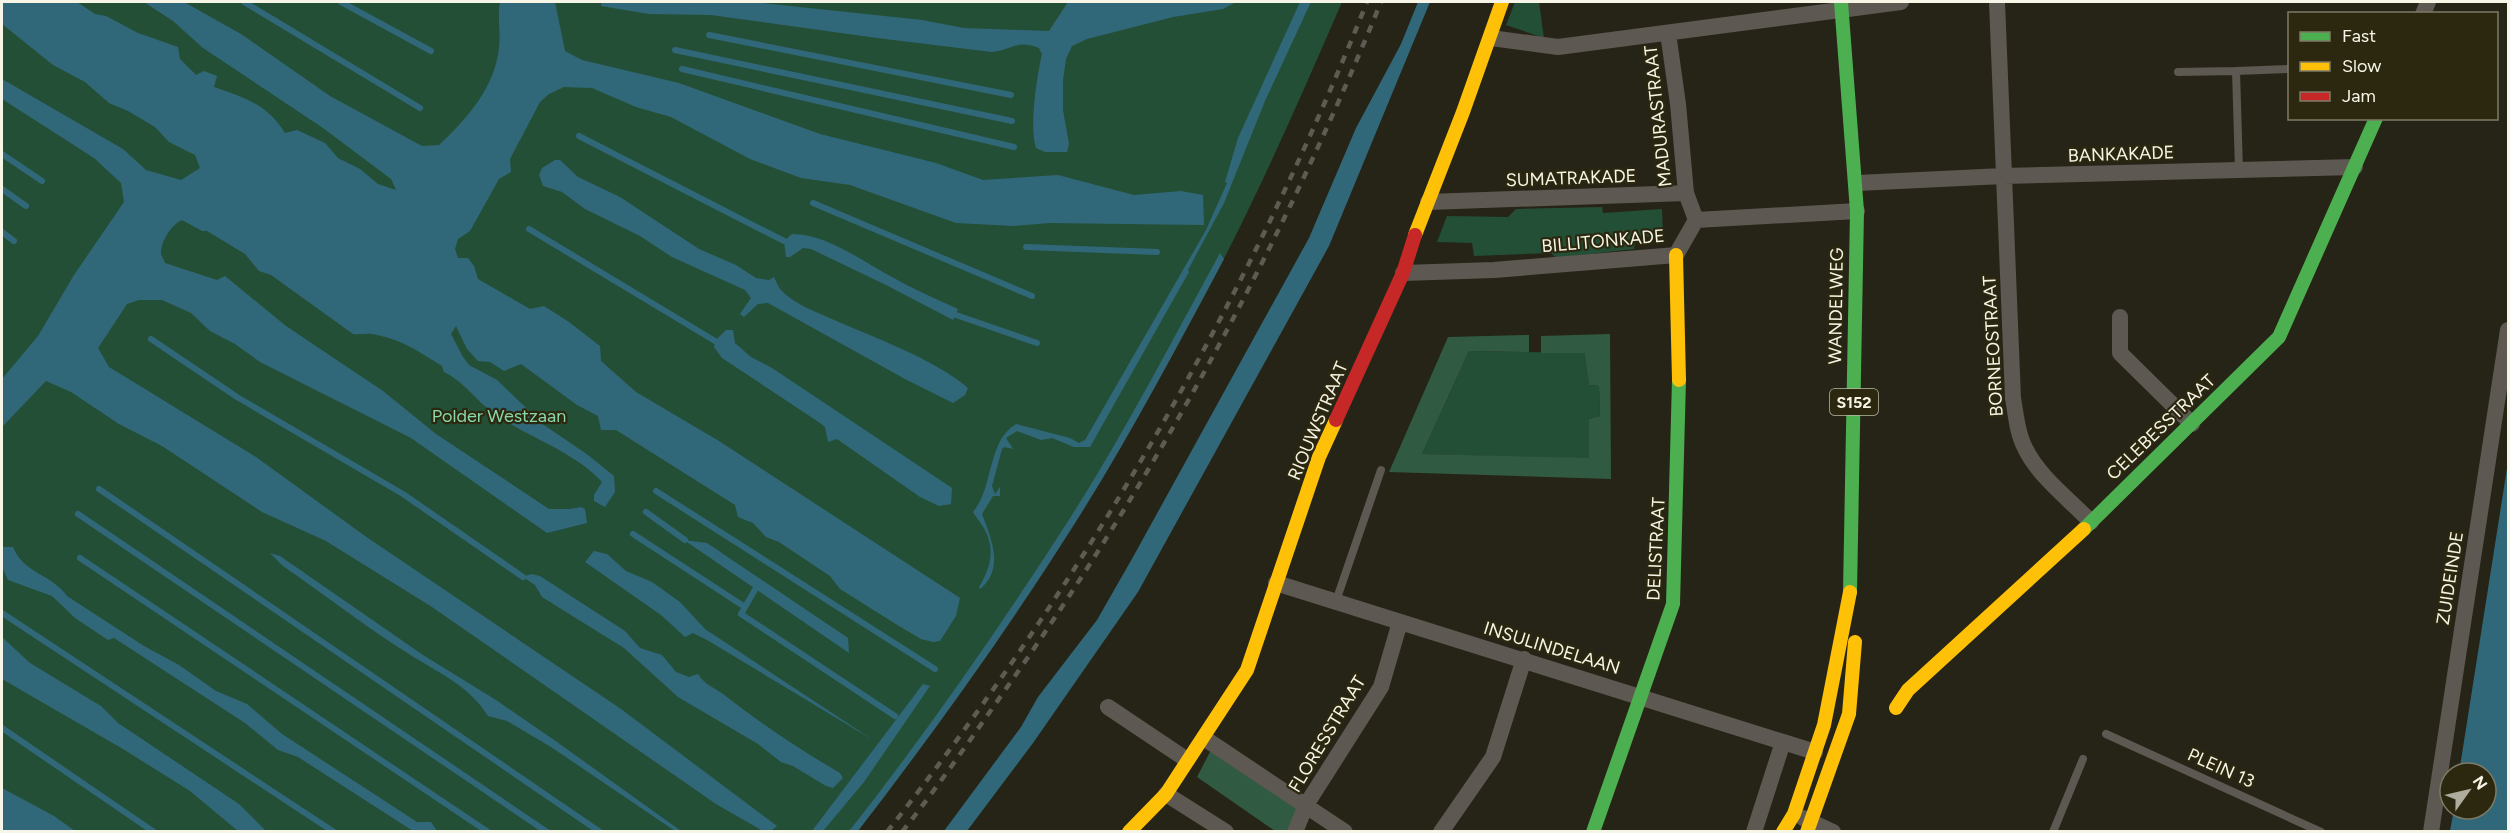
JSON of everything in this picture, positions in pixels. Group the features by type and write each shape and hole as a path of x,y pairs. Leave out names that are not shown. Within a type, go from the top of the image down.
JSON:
{"street":[{"name":"RIOUWSTRAAT","path":"1129,831 1166,794 1246,670 1319,457 1403,273 1417,227 1491,38 1502,2"},
{"path":"1491,38 1558,47 1668,33 1841,5 1901,2"},
{"path":"1997,2 2003,176"},
{"name":"WANDELWEG","path":"1815,752 1824,725 1850,593 1857,183 1841,5"},
{"name":"MADURASTRAAT","path":"1668,33 1678,104 1686,193"},
{"name":"CELEBESSTRAAT","path":"1896,708 1908,690 2091,522 2279,337 2375,120"},
{"name":"BANKAKADE","path":"1857,183 2003,176 2355,167"},
{"name":"BORNEOSTRAAT","path":"2003,176 2013,398 2017,424 2024,447 2037,467 2091,522"},
{"path":"1686,193 1696,220 1857,211"},
{"name":"SUMATRAKADE","path":"1428,202 1686,193"},
{"name":"BILLITONKADE","path":"1403,273 1494,270 1676,255 1696,220"},
{"name":"DELISTRAAT","path":"1593,831 1631,717 1642,697 1673,604 1679,352 1676,255"},
{"path":"2120,317 2121,353 2192,424"},
{"name":"ZUIDEINDE","path":"2431,831 2508,330"},
{"name":"INSULINDELAAN","path":"1276,584 1524,659 1815,752"},
{"name":"S152","path":"1808,826 1849,714 1855,633 1850,593"},
{"name":"FLORESSTRAAT","path":"1295,831 1306,805 1381,687 1400,622"},
{"path":"1441,831 1492,757 1524,659"},
{"path":"1107,707 1187,760"},
{"path":"1204,738 1345,831"},
{"path":"1754,831 1784,742"},
{"name":"S152","path":"1783,831 1794,814 1815,752"},
{"path":"1166,794 1226,831"},
{"path":"1794,814 1808,826 1833,831"}],"lane":[{"path":"2178,72 2288,69"},
{"path":"2236,72 2239,170"},
{"path":"1336,601 1381,470"},
{"name":"PLEIN 13","path":"2106,734 2321,831"},
{"path":"2052,831 2083,759"}],"green space":[{"name":"Polder Westzaan","path":"2,2 1342,2 1247,212 1227,253 1183,335 1223,260 1222,256 1122,437 1008,617 918,743 849,831 2,832"},
{"path":"1515,2 1539,2 1544,38 1506,25"},
{"path":"1602,207 1603,213 1662,209 1663,236 1636,237 1634,249 1556,258 1551,253 1474,256 1472,243 1437,242 1447,216 1508,217 1516,209"},
{"path":"1610,334 1611,479 1389,472 1448,337 1529,335 1529,352 1469,351 1422,454 1589,458 1589,419 1600,416 1599,386 1589,385 1585,353 1541,353 1541,336"},
{"path":"1469,351 1586,353 1589,385 1599,386 1600,416 1589,419 1590,459 1422,454"},
{"path":"1211,750 1300,806 1292,831 1275,831 1197,777"}],"water":[{"path":"2,2 77,2 95,14 106,16 138,33 178,47 180,59 196,75 204,71 217,76 214,87 254,103 271,115 285,133 297,130 325,143 338,158 360,169 378,184 396,190 391,179 323,128 203,48 173,21 144,2 184,2 241,34 330,96 422,146 439,145 460,124 486,89 499,48 500,2 555,2 565,51 582,60 679,83 820,134 936,163 983,180 1058,175 1134,195 1181,191 1203,195 1204,225 1050,223 1014,226 956,223 850,185 801,178 750,159 671,117 636,107 592,88 564,87 549,94 540,102 510,159 511,172 499,179 470,231 458,239 455,249 458,258 468,258 474,266 478,279 530,309 544,306 569,322 600,346 601,361 636,392 719,441 960,598 956,616 940,641 933,642 921,639 840,589 830,576 779,542 766,537 753,523 738,517 735,505 616,430 601,430 598,416 577,405 521,364 504,371 490,362 478,361 467,349 456,326 451,334 469,365 497,380 544,425 614,476 615,492 605,507 594,501 594,495 602,482 590,470 561,451 499,417 461,383 444,372 442,366 409,346 392,339 372,334 353,334 271,275 259,271 245,254 207,231 202,231 182,220 171,229 161,248 165,263 217,280 225,276 286,326 383,391 436,434 549,509 581,507 585,509 587,523 547,533 411,438 260,362 235,344 210,331 191,313 162,300 139,300 127,304 98,348 109,367 256,457 365,536 621,709 777,826 771,831 763,831 716,804 432,607 326,541 262,512 162,446 119,424 71,392 46,381 2,427 2,379 38,336 74,275 124,202 121,183 94,158 2,99 2,79 123,149 146,170 181,180 200,168 195,155 169,142 155,127 109,103 85,82 53,65 2,24"},
{"path":"602,2 752,2 922,20 964,28 1049,31 1068,2 1236,2 1223,9 1173,17 1087,39 1072,46 1066,59 1063,80 1063,110 1069,144 1067,152 1045,152 1036,148 1033,128 1036,88 1042,54 1039,48 1020,45 992,52 711,15 649,14 601,6"},
{"path":"1300,2 1311,2 1265,101 1224,203 1189,272 1090,447 1074,447 1052,438 1041,440 1017,431 1006,438 1013,449 1004,447 1002,449 992,486 995,494 1000,487 1000,496 993,496 982,514 992,543 994,563 988,581 980,589 991,553 985,529 973,512 980,502 1000,441 1016,424 1070,438 1079,443 1085,440 1206,230 1227,183 1225,182 1238,138"},
{"path":"1418,2 1430,2 1329,246 1138,592 1033,743 967,831 944,831 1021,727 1038,697 1097,620 1309,238 1356,128 1401,44"},
{"path":"555,160 560,160 578,177 620,197 699,249 736,265 756,278 769,280 774,277 785,294 804,307 939,368 968,388 965,395 953,403 768,303 758,304 744,317 740,314 751,298 745,290 672,257 640,236 585,209 562,192 543,186 539,175 542,168"},
{"path":"792,234 818,238 831,243 908,286 958,309 953,320 811,249 803,248 790,257 786,257 784,241"},
{"path":"1220,253 1224,259 1153,391 1097,488 1051,560 971,678 915,755 858,831 849,831 964,676 1072,515 1130,418"},
{"path":"726,330 733,330 735,343 751,357 772,368 952,488 951,504 939,506 920,497 837,439 828,442 825,427 820,423 722,358 714,347 715,341"},
{"path":"2508,462 2508,831 2450,831 2452,821 2498,821 2498,761 2461,761"},
{"path":"684,540 707,543 848,638 849,653"},
{"path":"2,547 13,547 24,563 54,583 67,596 144,646 179,665 216,691 247,704 282,734 417,822 431,822 437,831 413,831 298,757 278,750 245,723 114,638 108,640 75,618 52,596 8,580 2,567"},
{"path":"594,551 607,554 626,571 652,582 680,602 705,629 873,740 707,640 693,633 685,637 661,615 585,562"},
{"path":"270,553 280,556 423,655 496,700 681,831 675,831 551,747 507,721 488,716 472,696 462,688 361,622 283,566"},
{"path":"531,574 540,576 625,631 640,648 662,655 676,672 689,677 698,674 709,685 780,735 840,773 843,778 833,788 826,786 793,766 781,762 758,744 678,697 624,648 542,597 535,585 523,577"},
{"path":"2,637 30,663 101,706 118,723 239,804 266,831 238,831 190,791 2,679"},
{"path":"923,684 930,686 864,782 823,831 812,831"},
{"path":"2,788 54,816 75,831 2,831"}],"waterway":[{"path":"244,2 420,108"},
{"path":"341,2 431,51"},
{"path":"709,35 1011,95"},
{"path":"675,50 1012,121"},
{"path":"682,69 1014,147"},
{"path":"579,136 784,241"},
{"path":"2,154 42,181"},
{"path":"2,189 26,206"},
{"path":"813,203 1032,296"},
{"path":"529,229 715,341"},
{"path":"2,232 14,241"},
{"path":"1026,247 1157,252"},
{"path":"956,315 1037,343"},
{"path":"151,339 237,397 403,494 523,577"},
{"path":"99,489 600,832"},
{"path":"656,491 935,669"},
{"path":"646,512 685,540"},
{"path":"78,514 547,832"},
{"path":"633,534 745,607"},
{"path":"80,558 488,832"},
{"path":"756,588 741,614 895,716"},
{"path":"2,613 334,832"},
{"path":"2,728 154,832"}],"railway":[{"path":"887,832 960,736 1029,638 1095,537 1157,434 1270,222 1367,2"},
{"path":"902,832 930,796 1065,603 1167,438 1215,353 1303,180 1381,2"}],"traffic: fast":[{"path":"1841,2 1857,211 1850,592"},
{"path":"2084,529 2279,337 2375,120"},
{"path":"1593,832 1673,604 1679,380"}],"traffic: slow":[{"path":"1415,235 1463,112 1502,2"},
{"path":"1676,255 1679,380"},
{"path":"1129,832 1166,794 1247,670 1319,457 1336,420"},
{"path":"1896,708 1908,690 2084,529"},
{"path":"1783,832 1794,814 1824,725 1850,592"},
{"path":"1807,832 1849,714 1855,642"}],"traffic: jam":[{"path":"1336,420 1403,273 1415,235"}]}
